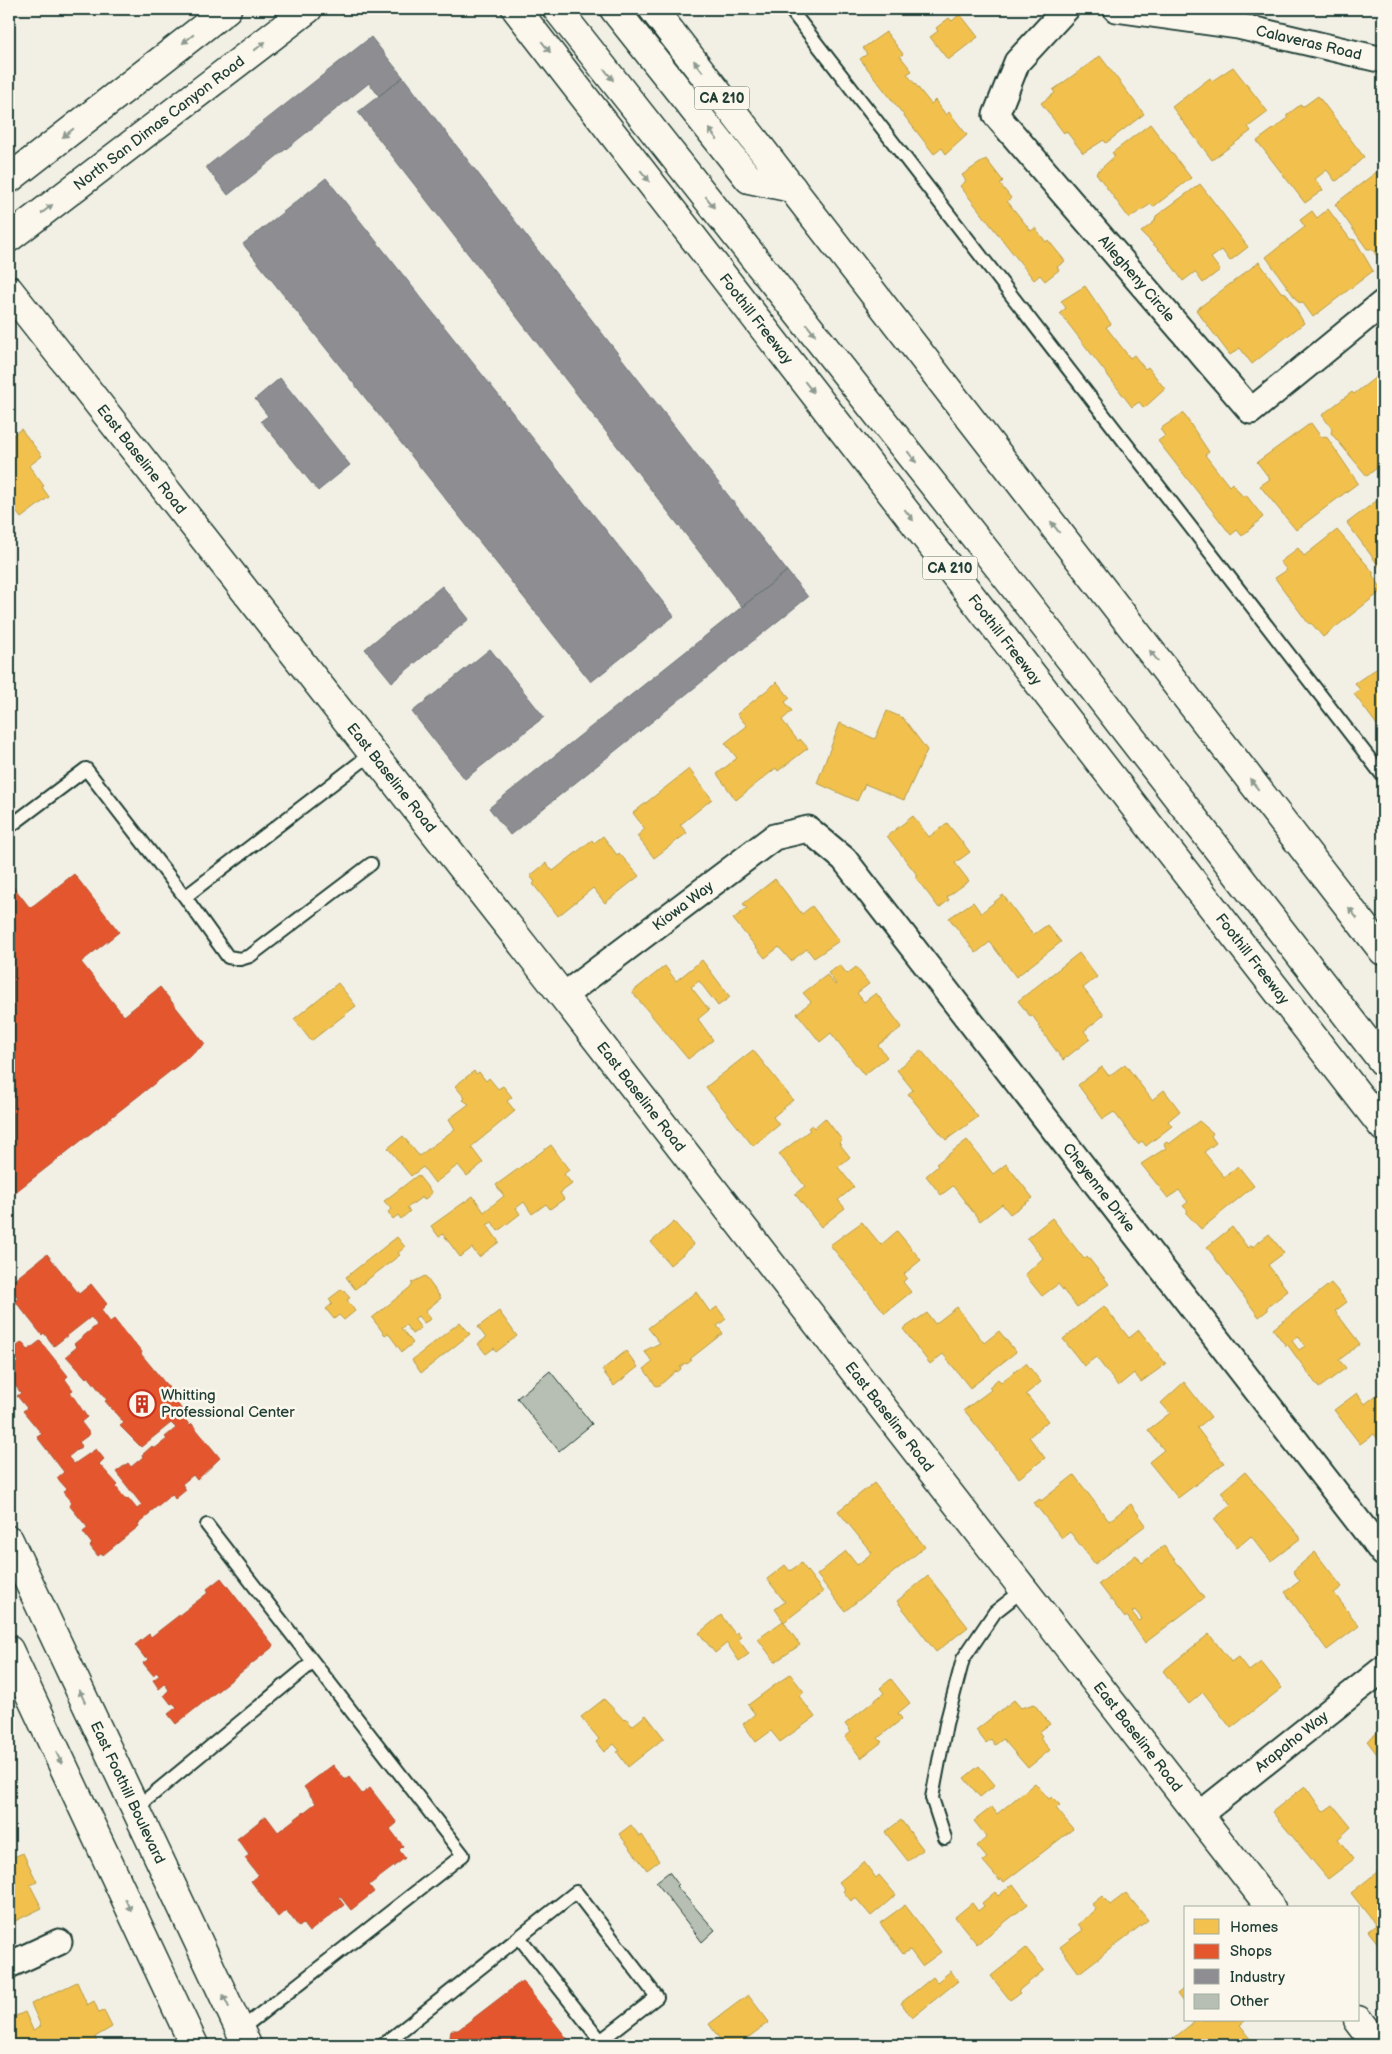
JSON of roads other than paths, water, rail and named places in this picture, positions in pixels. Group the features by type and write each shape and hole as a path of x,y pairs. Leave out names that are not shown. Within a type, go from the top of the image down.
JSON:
{"main road":[{"path":"9,180 227,9"},
{"name":"North San Dimas Canyon Road","path":"9,238 308,9"},
{"name":"Foothill Freeway","path":"516,9 1383,1127"},
{"path":"557,9 1008,579 1383,1062"},
{"path":"614,9 749,179 792,188"},
{"name":"CA 210","path":"653,9 1383,951"},
{"name":"East Baseline Road","path":"9,290 562,996 1269,1906"},
{"name":"East Foothill Boulevard","path":"9,1540 243,2037"},
{"path":"9,1650 194,2045"},
{"path":"1360,2022 1377,2045"}],"street":[{"name":"Allegheny Circle","path":"1066,9 1017,62 996,115 1251,411 1383,303"},
{"name":"Calaveras Road","path":"1116,9 1238,26 1383,60"},
{"name":"Kiowa Way","path":"562,996 774,837 808,829"},
{"name":"Cheyenne Drive","path":"808,829 844,859 1383,1552"},
{"name":"Arapaho Way","path":"1199,1815 1383,1669"},
{"path":"9,1965 59,1942"}],"lane":[{"path":"790,9 1383,776"},
{"path":"185,897 371,754"},
{"path":"13,823 86,769 185,897 228,957 240,959 250,956 371,864"},
{"path":"208,1525 462,1855 243,2037"},
{"path":"945,1838 932,1798 946,1724 963,1659 995,1612 1023,1590"},
{"path":"135,1809 313,1662"},
{"path":"383,2045 519,1937 576,1892 656,1996 598,2043 519,1937"}],"place":[{"name":"Whitting Professional Center","path":"142,1404"}]}
